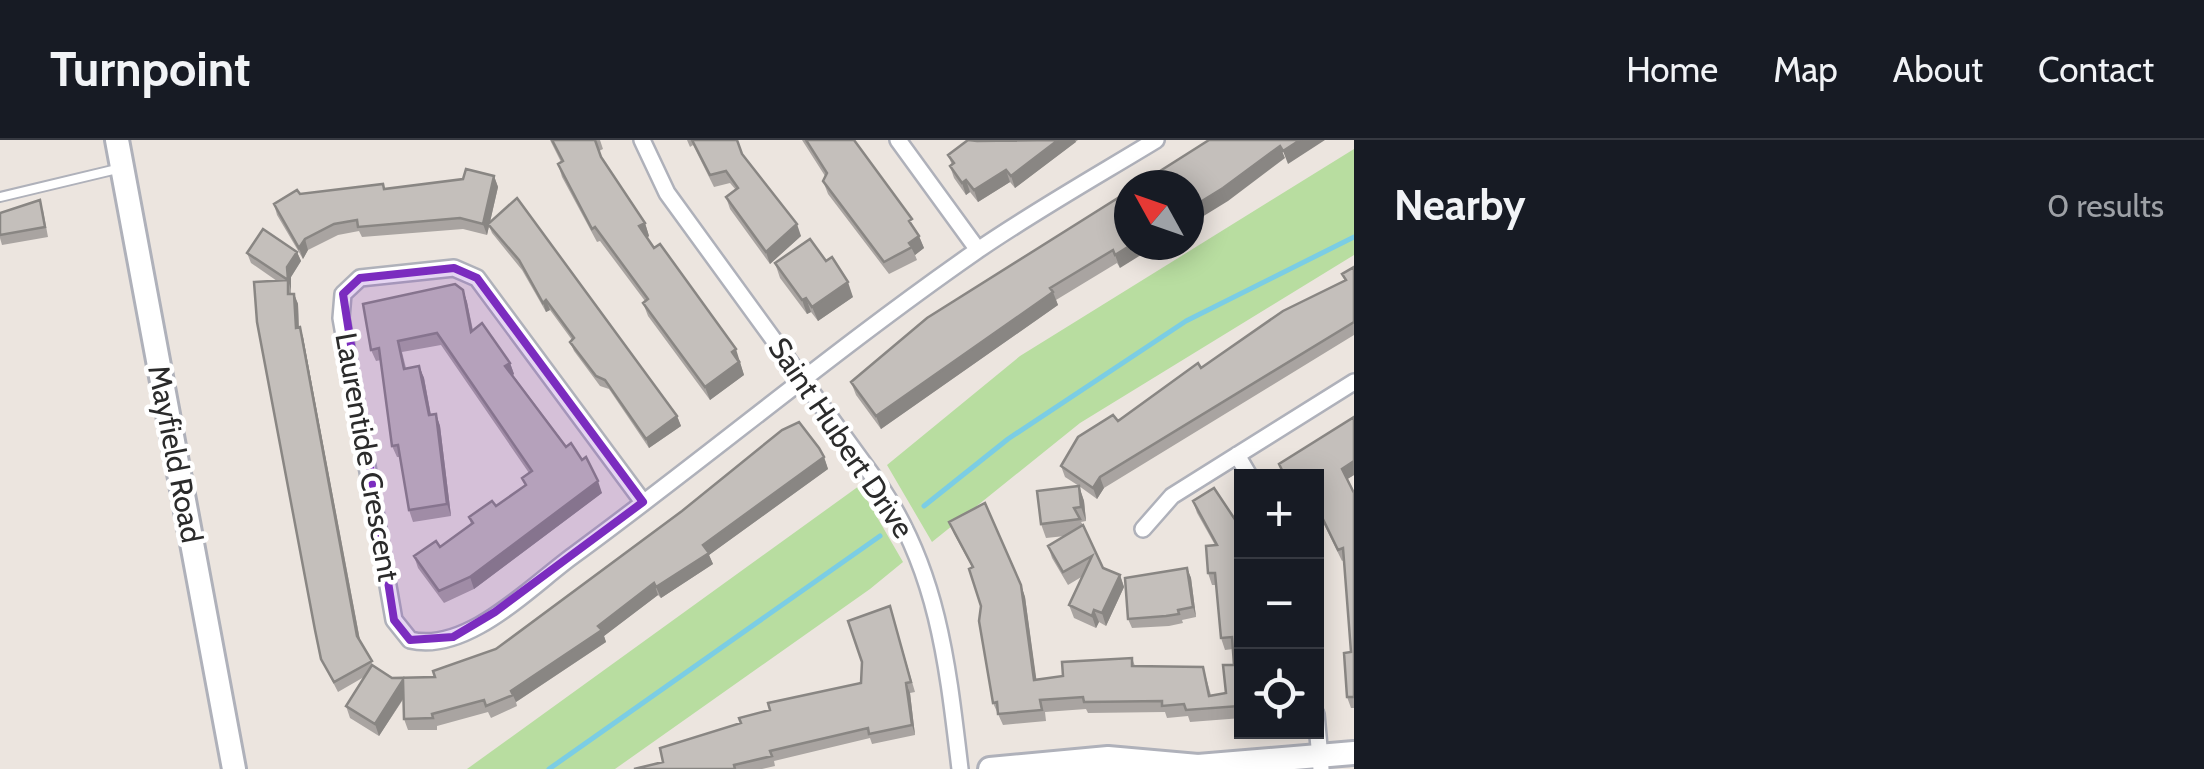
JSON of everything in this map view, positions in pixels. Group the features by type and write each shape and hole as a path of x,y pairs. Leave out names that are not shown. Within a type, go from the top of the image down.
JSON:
{"main road":[{"name":"Mayfield Road","path":"116,140 234,769"},
{"path":"990,769 1108,758 1198,766 1321,763 1354,753"}],"street":[{"name":"Saint Hubert Drive","path":"642,140 667,193 891,503 914,544 940,620 960,769"},
{"path":"898,140 978,250"},
{"name":"Laurentide Crescent","path":"643,502 477,278 454,268 360,278 342,294 341,318 394,620 410,640 435,642 470,629 643,502 802,378 978,250 1156,140"},
{"path":"1143,529 1172,496 1354,382"},
{"path":"1237,455 1246,469"}],"lane":[{"path":"0,197 122,168"}],"highlighted area":[{"path":"454,268 477,278 643,502 495,612 453,637 410,640 394,620 343,294 360,278"}],"green space":[{"path":"1354,149 1354,255 1080,423 932,542 887,465 1020,356 1175,260 1204,260 1204,242"},
{"path":"859,486 903,562 870,589 615,769 467,769"}],"building":[{"path":"552,140 595,140 601,157 645,223 639,226 654,248 660,244 736,349 732,352 739,362 705,387 643,303 648,299 595,227 592,229 558,164 563,161"},
{"path":"692,140 737,140 742,154 797,224 766,252 726,197 738,188 726,171 710,175"},
{"path":"806,140 854,140 912,219 909,221 919,236 909,243 912,247 884,262 823,181 827,173"},
{"path":"968,140 1058,140 1011,176 1006,170 974,190 966,180 962,183 950,166 954,163 948,155"},
{"path":"1209,140 1300,140 1283,151 1280,146 1204,200 1204,170 1162,170"},
{"path":"466,169 494,176 483,224 460,218 358,227 357,220 334,224 305,239 299,248 274,204 297,190 300,194 383,184 384,189 463,179"},
{"path":"517,198 677,416 646,439 605,380 596,376 570,342 574,338 546,300 543,303 519,260 488,224"},
{"path":"40,200 45,227 0,235 0,213"},
{"path":"1114,200 1114,252 1050,288 1053,292 876,416 851,382 927,318"},
{"path":"263,229 297,252 287,267 288,280 247,253"},
{"path":"810,239 826,261 832,257 848,282 812,307 806,298 802,300 775,263"},
{"path":"1354,267 1354,322 1100,477 1093,488 1061,466 1078,437 1113,415 1118,421 1198,363 1201,368 1283,311 1346,280 1342,274"},
{"path":"288,280 288,294 294,294 296,328 300,327 357,636 372,661 334,682 321,659 257,322 254,282"},
{"path":"455,284 463,290 471,332 482,323 510,363 505,366 566,447 571,443 582,460 586,457 598,481 470,577 439,591 414,556 436,541 440,547 473,523 469,517 492,501 496,506 526,485 522,478 532,471 437,333 398,341 404,369 419,366 429,415 436,414 447,504 409,510 398,445 392,446 379,348 371,350 363,304"},
{"path":"1354,417 1354,461 1342,469 1354,493 1354,697 1347,697 1344,653 1351,652 1343,548 1338,550 1324,521 1324,469 1282,469 1279,464"},
{"path":"799,422 824,457 703,545 709,553 656,587 654,583 598,626 602,630 511,691 513,695 486,706 484,700 432,714 433,718 404,719 403,680 375,724 346,706 372,665 392,678 435,677 433,671 496,649 682,511 782,430"},
{"path":"1079,486 1081,507 1074,508 1080,519 1041,524 1037,491"},
{"path":"1214,488 1234,518 1234,665 1232,637 1221,638 1215,573 1208,573 1206,546 1217,545 1193,501"},
{"path":"985,503 1021,585 1034,680 1063,676 1062,662 1132,658 1132,666 1203,667 1209,696 1226,693 1223,665 1234,665 1234,706 1186,710 1184,704 1162,706 1162,701 1084,702 1083,697 1040,700 1042,710 998,714 979,621 981,606 969,569 973,567 949,522"},
{"path":"1083,525 1103,568 1120,575 1102,613 1094,610 1092,616 1069,605 1092,556 1063,572 1048,546"},
{"path":"1187,568 1193,607 1178,610 1179,614 1128,619 1125,578"},
{"path":"890,606 911,682 906,683 912,725 869,734 868,728 770,751 772,756 734,765 735,769 634,769 663,762 660,748 741,723 739,718 770,710 768,703 861,683 862,662 848,621"}],"waterway":[{"path":"924,506 1008,439 1186,321 1354,237"},
{"path":"549,769 880,536"}]}
